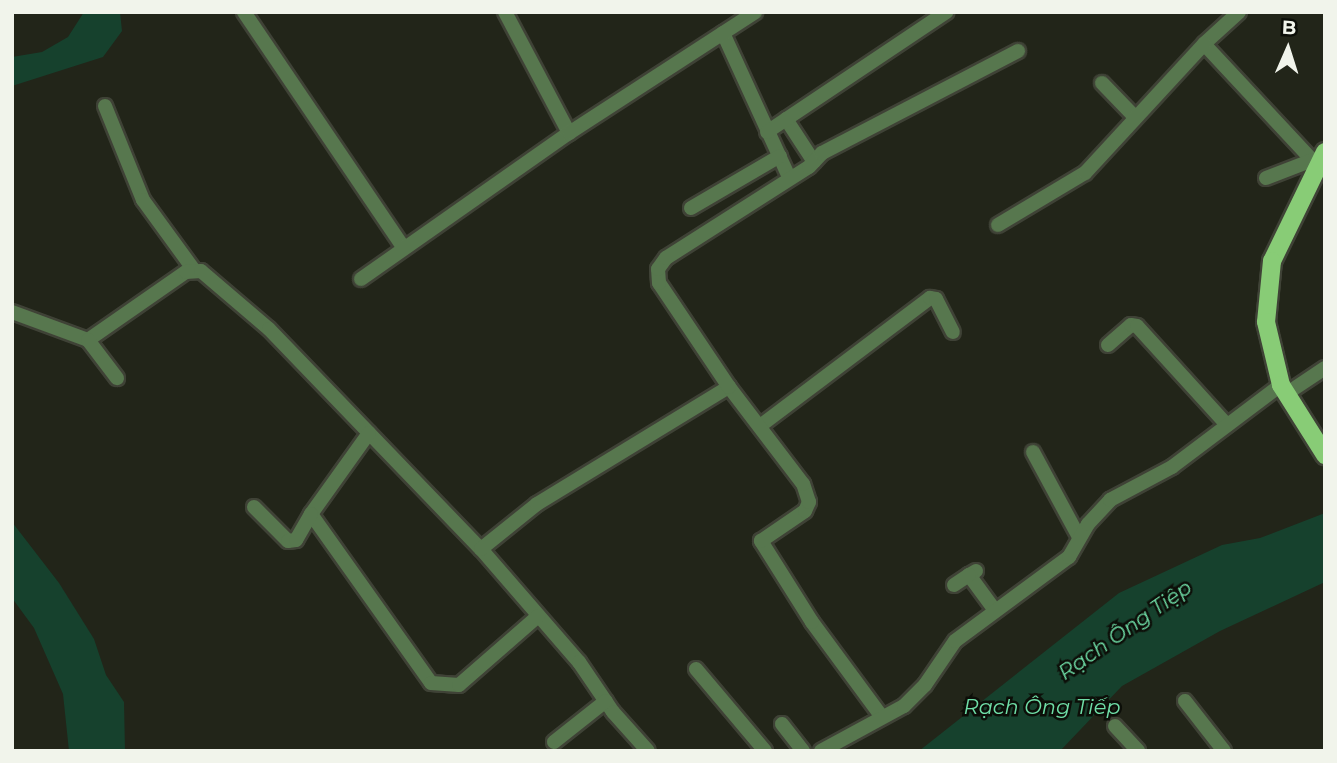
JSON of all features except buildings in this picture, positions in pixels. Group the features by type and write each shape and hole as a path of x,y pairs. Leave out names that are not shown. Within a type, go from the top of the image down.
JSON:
{"main road":[{"path":"1318,159 1268,279 1266,322 1284,390 1324,455"}],"street":[{"path":"244,12 404,248"},
{"path":"505,12 569,134"},
{"path":"361,279 569,134 755,12"},
{"path":"768,132 946,12"},
{"path":"998,225 1085,173 1135,117 1239,12"},
{"path":"723,33 789,177"},
{"path":"1205,44 1318,159 1266,178"},
{"path":"882,717 812,622 761,541 805,511 808,502 803,485 729,387 659,283 658,269 666,258 811,165 822,153 1018,51"},
{"path":"1102,83 1135,117"},
{"path":"105,106 143,200 194,270 269,329 481,549 579,662 606,701 648,751"},
{"path":"786,119 811,165"},
{"path":"691,208 779,156"},
{"path":"88,340 194,270"},
{"path":"760,426 930,299 936,299 953,331"},
{"path":"12,312 88,340 117,378"},
{"path":"1108,345 1131,326 1138,326 1227,425"},
{"path":"821,751 904,706 925,685 955,641 994,609 1069,557 1079,537 1110,500 1172,467 1227,425 1325,368"},
{"path":"481,549 537,504 729,387"},
{"path":"254,507 288,541 296,540 311,514 369,433"},
{"path":"1033,452 1079,537"},
{"path":"311,514 431,683 459,685 538,616"},
{"path":"954,585 973,573 994,609"},
{"path":"696,670 765,751"},
{"path":"554,743 606,701"},
{"path":"1185,701 1224,751"},
{"path":"782,724 803,751"},
{"path":"1115,726 1138,751"}],"water":[{"path":"84,12 120,12 122,31 103,57 12,86 12,57 42,52 68,37"},
{"name":"Rạch Ông Tiếp","path":"1325,513 1325,582 1220,631 1122,686 1060,751 919,751 1119,593 1222,545 1260,538"},
{"path":"12,522 59,583 94,639 106,675 124,702 125,751 69,751 63,694 34,628 12,598"}],"water label":[{"name":"Rạch Ông Tiệp","path":"1125,630"}]}
